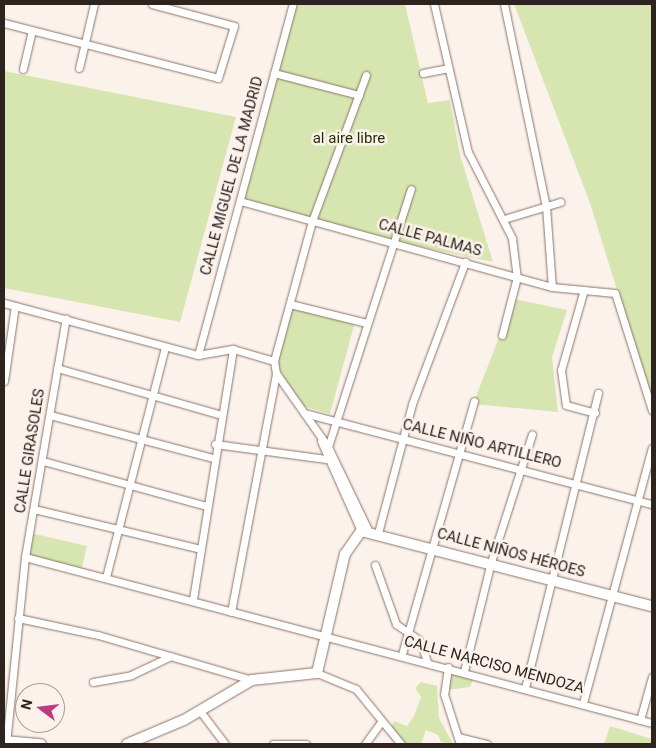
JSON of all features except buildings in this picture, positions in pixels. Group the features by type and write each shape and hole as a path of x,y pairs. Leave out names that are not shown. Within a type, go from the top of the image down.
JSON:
{"street":[{"path":"79,68 94,4"},
{"path":"4,22 32,31 218,78 234,26 152,4"},
{"name":"CALLE MIGUEL DE LA MADRID","path":"198,355 293,4"},
{"path":"434,4 468,152 504,219 517,277 502,334"},
{"path":"504,4 546,206 552,287"},
{"path":"23,69 32,31"},
{"path":"423,73 448,68"},
{"path":"274,73 359,95"},
{"path":"231,612 259,448 276,373 274,361 312,221 366,75"},
{"path":"328,446 392,241 411,189"},
{"name":"CALLE PALMAS","path":"240,202 392,241 552,287 583,293 615,293 652,410"},
{"path":"504,219 560,202"},
{"path":"317,673 328,636 345,554 369,532 465,262"},
{"path":"583,293 561,370 566,405 595,412"},
{"path":"4,303 66,318 198,355 233,349 274,361"},
{"path":"290,304 367,323"},
{"path":"4,381 7,337 16,306"},
{"name":"CALLE GIRASOLES","path":"6,742 25,557 43,462 66,318"},
{"path":"106,577 142,438 150,395 165,347"},
{"path":"193,599 219,414 233,349"},
{"path":"57,368 219,414"},
{"path":"276,373 321,441 326,459 369,532"},
{"path":"525,688 554,579 598,393"},
{"path":"402,654 474,401"},
{"name":"CALLE NIÑO ARTILLERO","path":"304,413 460,454 577,482 652,504"},
{"path":"50,415 213,458"},
{"path":"464,671 491,562 519,468 532,434"},
{"path":"321,441 328,446 369,532"},
{"path":"215,444 259,448 326,459"},
{"path":"584,703 636,499 652,448"},
{"path":"43,462 206,506"},
{"path":"34,509 200,549"},
{"name":"CALLE NIÑOS HÉROES","path":"369,532 491,562 611,597 652,606"},
{"name":"CALLE NARCISO MENDOZA","path":"25,557 193,599 231,612 402,654 652,723"},
{"path":"375,565 396,624 420,641 427,661"},
{"path":"18,618 170,656 252,680 317,673 356,689 381,722 401,744"},
{"path":"93,682 131,675 170,656"},
{"path":"448,667 444,694 459,741 487,744"},
{"path":"640,720 652,677"},
{"path":"127,744 200,711 252,680"},
{"path":"200,711 226,744"},
{"path":"365,744 381,722"},
{"path":"6,742 41,744"},
{"path":"273,744 306,744"}],"green space":[{"name":"al aire libre","path":"294,4 405,4 428,103 450,100 460,155 493,262 384,239 244,199"},
{"path":"514,4 652,4 652,403 590,203"},
{"path":"4,71 236,117 180,322 4,288"},
{"path":"514,299 567,310 552,357 558,412 473,404"},
{"path":"290,304 355,322 330,414 302,406 275,362"},
{"path":"31,533 87,546 81,570 26,557"},
{"path":"447,672 474,677 470,687 447,690"},
{"path":"421,682 437,686 439,718 453,744 441,742 438,735 426,730 421,744 408,744 389,734 394,721 407,726 414,716 421,697 415,688"},
{"path":"610,726 652,739 652,744 604,744"}]}
